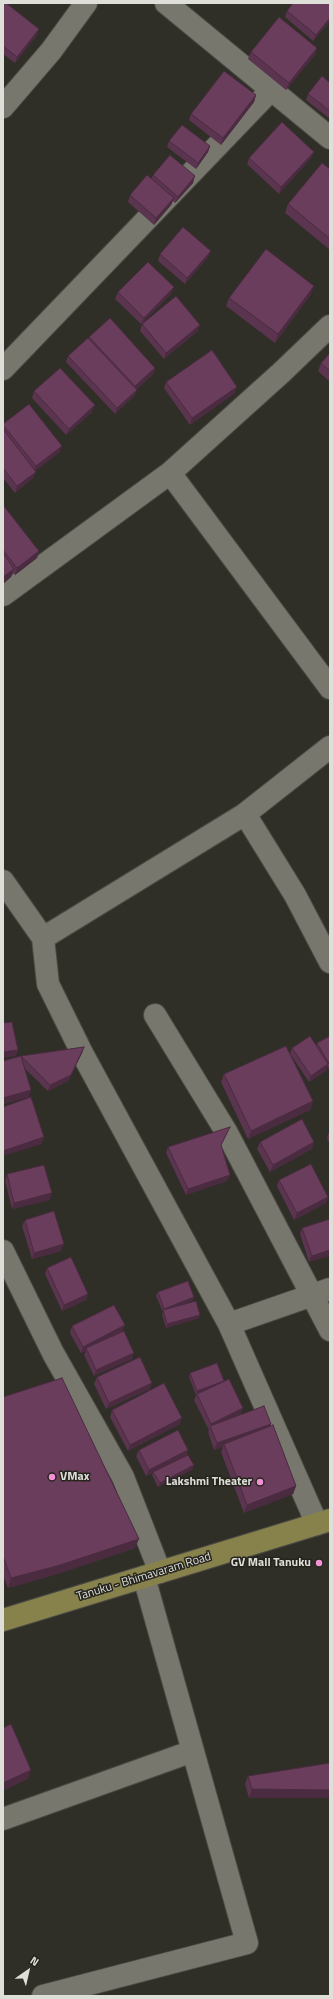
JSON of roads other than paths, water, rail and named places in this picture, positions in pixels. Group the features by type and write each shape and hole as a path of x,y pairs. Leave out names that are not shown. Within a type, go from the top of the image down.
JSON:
{"main road":[{"name":"Tanuku - Bhimavaram Road","path":"3,1620 323,1522"}],"street":[{"path":"3,107 51,51 86,3"},
{"path":"166,3 330,138"},
{"path":"3,369 272,90"},
{"path":"3,595 170,473 282,372 330,326"},
{"path":"170,473 330,688"},
{"path":"43,938 245,814 330,747"},
{"path":"245,814 295,895 330,962"},
{"path":"3,881 43,938 48,984 82,1053 229,1324 323,1522"},
{"path":"155,1015 227,1133 320,1292 330,1330"},
{"path":"3,1251 53,1353 124,1477 152,1575 193,1751 247,1943 43,1996"},
{"path":"229,1324 320,1292"},
{"path":"3,1819 193,1751"}],"place":[{"name":"VMax","path":"52,1477"},
{"name":"Lakshmi Theater","path":"260,1482"},
{"name":"GV Mall Tanuku","path":"319,1563"}]}
